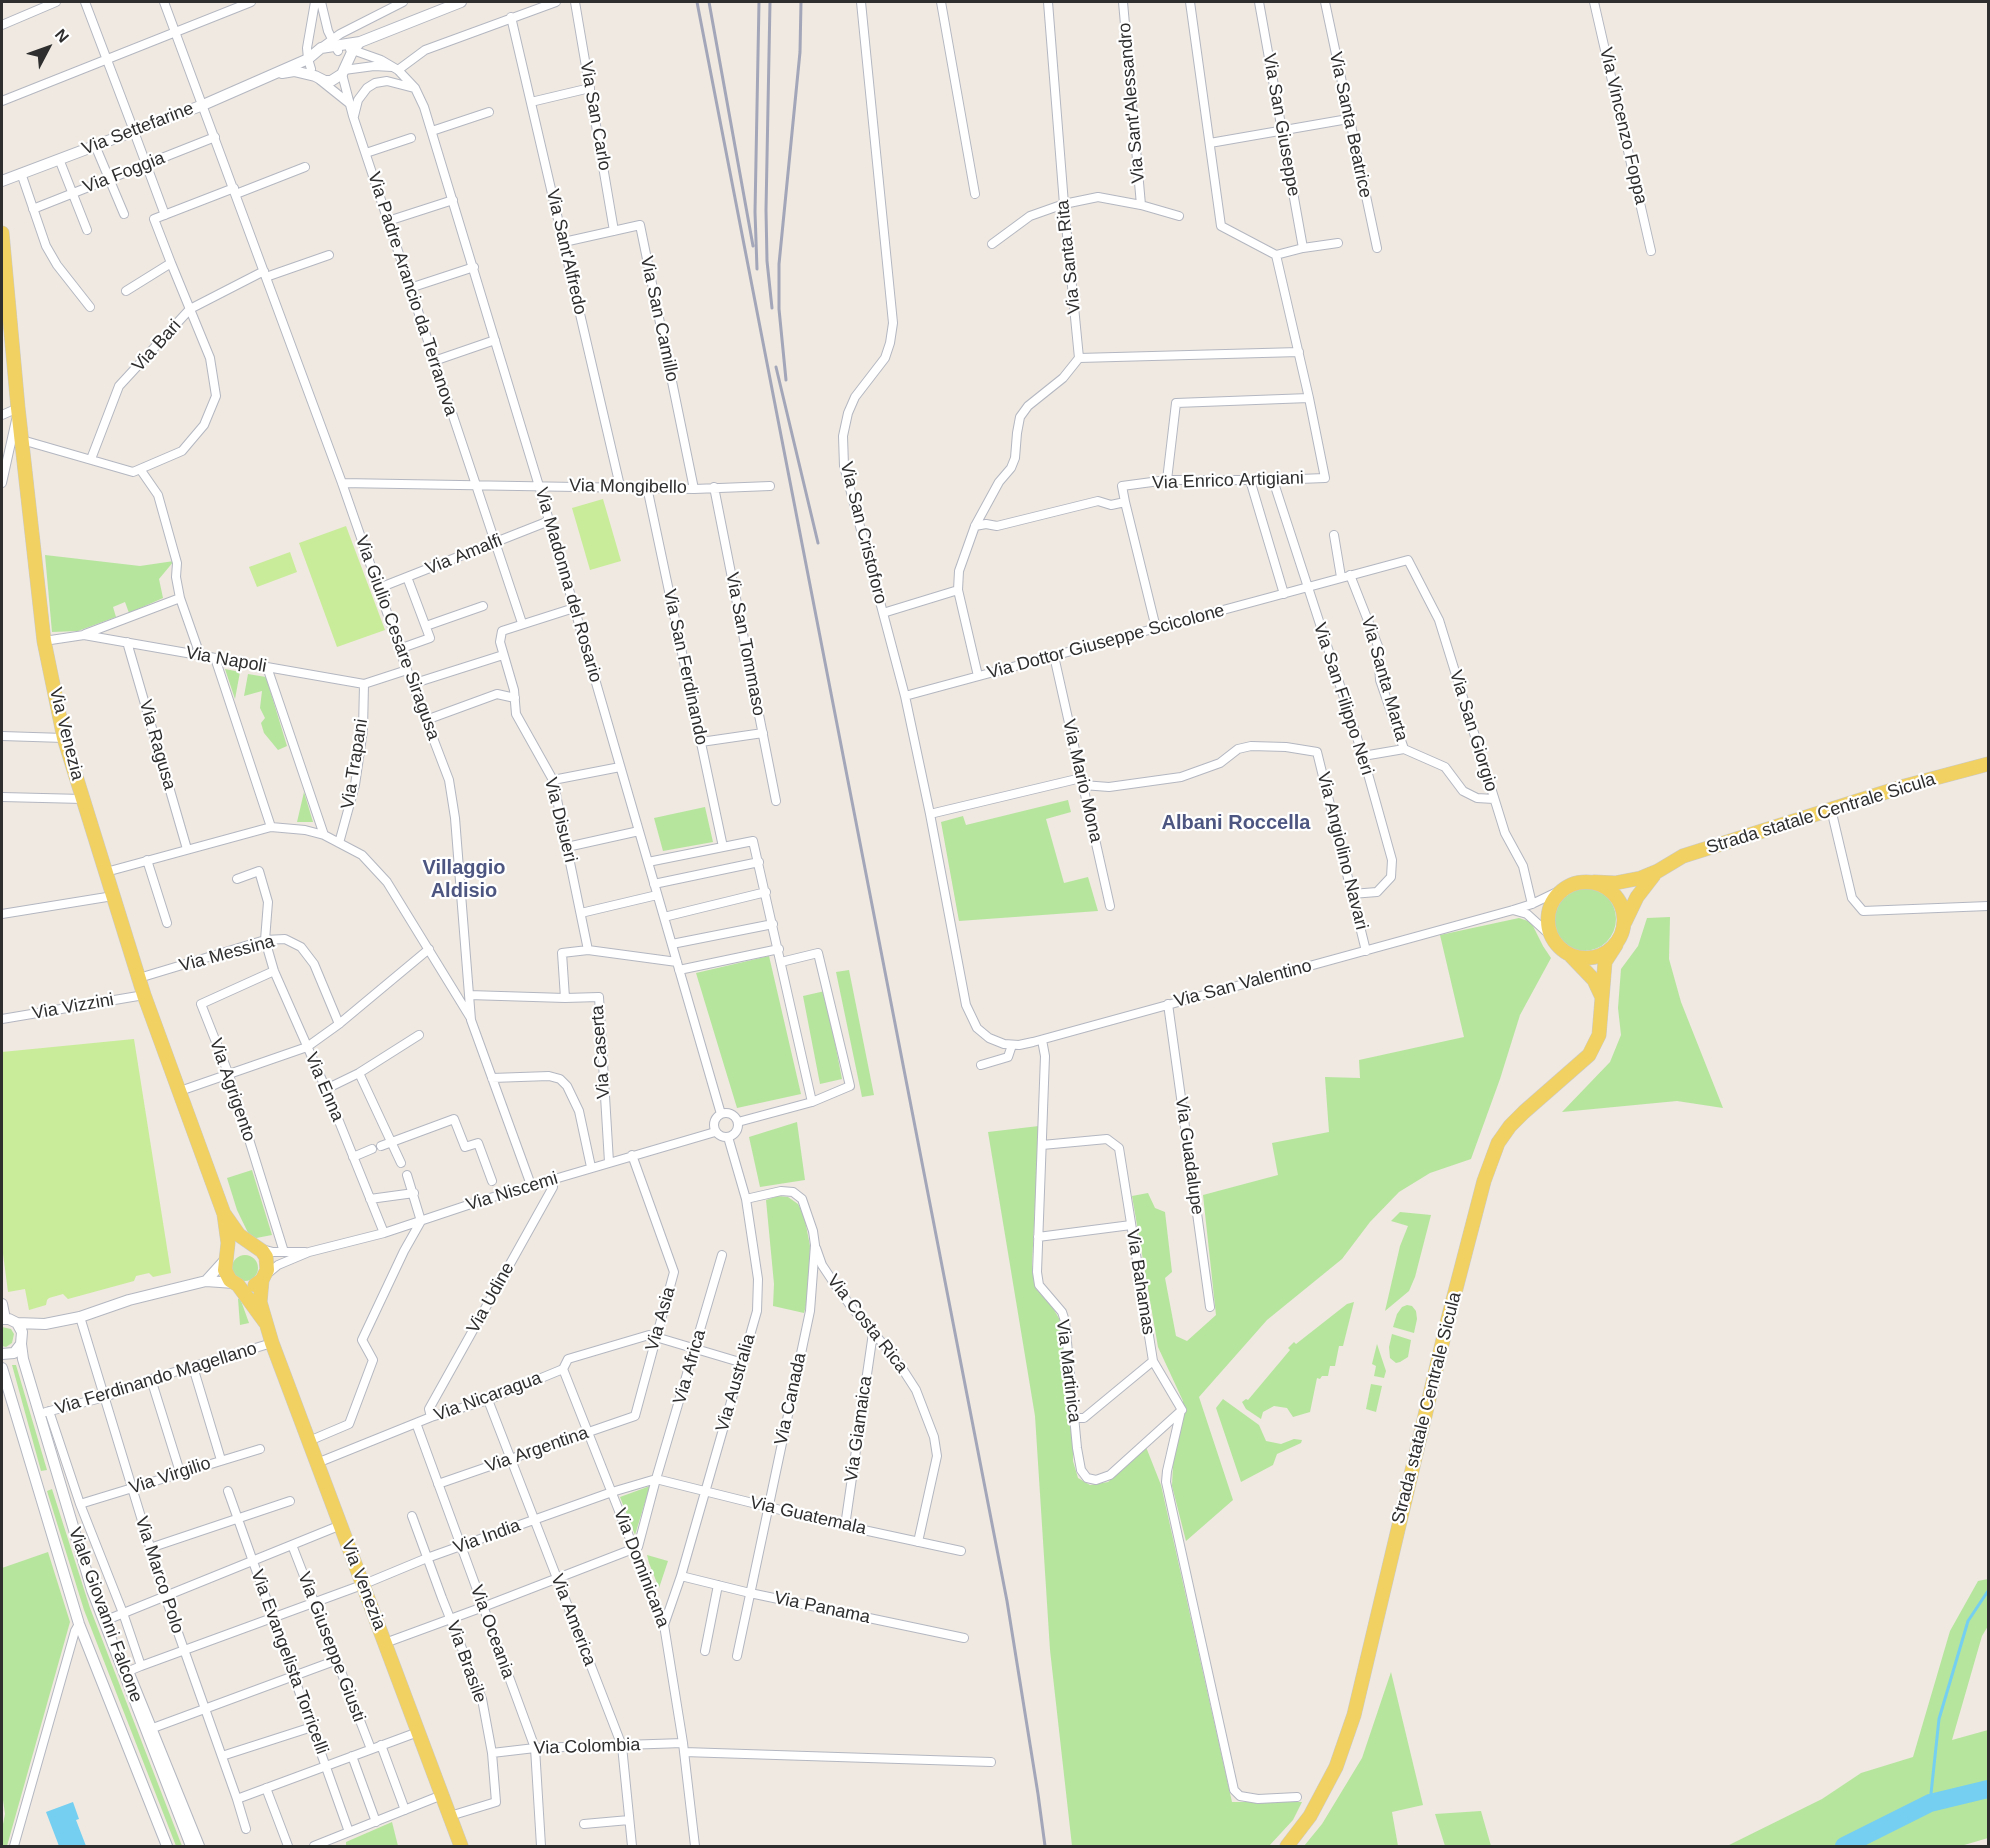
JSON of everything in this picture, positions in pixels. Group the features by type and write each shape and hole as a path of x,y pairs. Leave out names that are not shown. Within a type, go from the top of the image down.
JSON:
{"main road":[{"name":"Via Venezia","path":"2,233 5,297 44,640 64,738 144,995 224,1214"},
{"name":"Strada statale Centrale Sicula","path":"1594,882 1621,882 1641,878 1683,856 1905,786 1989,764"},
{"name":"Strada statale Centrale Sicula","path":"1624,923 1637,897 1658,871"},
{"path":"1570,955 1594,958 1606,953 1616,945 1622,935 1624,912 1613,892 1604,886 1582,881 1561,890 1553,899 1548,911 1547,923 1555,943 1594,980 1601,995"},
{"name":"Strada statale Centrale Sicula","path":"1287,1846 1310,1816 1336,1767 1354,1715 1447,1323 1484,1181 1498,1143 1510,1126 1589,1055 1599,1035 1605,962 1616,945"},
{"path":"224,1214 239,1234 266,1257 267,1264 260,1302 265,1322"},
{"path":"224,1214 228,1243 225,1270 265,1322"},
{"path":"226,1257 236,1246 248,1244 255,1246"},
{"path":"236,1284 251,1286 263,1278"},
{"name":"Via Venezia","path":"265,1322 461,1846"}],"street":[{"path":"2,25 57,2"},
{"path":"85,2 165,215"},
{"name":"Via Giulio Cesare Siragusa","path":"164,2 342,483 399,650 449,780 471,1020 531,1185"},
{"path":"2,101 251,2"},
{"path":"315,2 307,48 344,57 344,70"},
{"path":"321,2 331,81 344,70 374,66 396,69 425,50 556,2"},
{"path":"329,55 403,2"},
{"path":"272,74 294,71 461,2"},
{"name":"Via San Carlo","path":"575,2 614,231"},
{"name":"Via San Cristoforo","path":"861,2 893,323 885,358 860,389 851,405 845,426 844,466 905,696 968,1012 982,1033 997,1042 1012,1045"},
{"path":"941,2 975,194"},
{"name":"Via Santa Rita","path":"1048,2 1064,204 1080,358"},
{"name":"Via Sant'Alessandro","path":"1123,2 1141,205"},
{"path":"1190,2 1221,226 1276,255 1338,243"},
{"name":"Via San Giuseppe","path":"1259,2 1303,248"},
{"name":"Via Santa Beatrice","path":"1325,2 1377,248"},
{"name":"Via Vincenzo Foppa","path":"1594,2 1651,251"},
{"name":"Via Sant'Alfredo","path":"511,17 620,486"},
{"path":"329,55 381,60 396,69"},
{"path":"329,55 350,104"},
{"name":"Via Settefarine","path":"2,181 135,134 272,74 329,55"},
{"name":"Via Madonna del Rosario","path":"396,69 415,88 432,131 539,486 721,1114"},
{"name":"Via Padre Arancio da Terranova","path":"344,70 353,116 522,623"},
{"path":"353,116 358,100 367,88 375,83 387,81 415,88"},
{"path":"531,102 590,88"},
{"path":"432,131 489,112"},
{"path":"1210,143 1348,119"},
{"name":"Via Foggia","path":"33,209 215,137"},
{"path":"366,153 411,138"},
{"path":"97,150 124,214"},
{"path":"61,164 87,230"},
{"path":"22,440 133,472 182,451 204,424 216,396 210,358 154,219 305,167"},
{"path":"21,173 46,246 57,265 90,307"},
{"path":"992,244 1030,216 1064,204 1098,197 1141,205 1179,216"},
{"path":"388,221 453,200"},
{"name":"Via San Camillo","path":"564,242 640,225 694,489"},
{"name":"Via Bari","path":"91,459 119,386 190,309 265,274 328,255"},
{"path":"1167,480 1176,403 1309,398 1276,255"},
{"path":"126,291 171,264"},
{"path":"410,288 474,267"},
{"path":"434,361 495,340"},
{"path":"978,676 958,591 958,571 975,526 999,482 1011,468 1015,458 1020,417 1028,406 1063,378 1080,358 1299,352"},
{"name":"Via Enrico Artigiani","path":"1125,502 1122,486 1167,480 1325,478 1309,398"},
{"path":"2,415 18,408"},
{"path":"2,483 18,408"},
{"path":"140,469 158,495 177,563 176,577 180,598 200,655"},
{"path":"1250,480 1284,594"},
{"name":"Via San Filippo Neri","path":"1273,480 1363,756 1392,860 1391,878 1377,892 1352,894"},
{"name":"Via Mongibello","path":"342,483 694,489 770,486"},
{"name":"Via San Ferdinando","path":"647,487 723,847"},
{"name":"Via San Tommaso","path":"714,487 776,801"},
{"path":"975,526 986,524 997,526 1098,501 1111,505 1125,502 1156,628"},
{"name":"Via Amalfi","path":"379,588 549,521"},
{"name":"Via Santa Marta","path":"1334,535 1346,576 1378,646 1380,680 1404,749"},
{"name":"Via Dottor Giuseppe Scicolone","path":"905,696 1408,560"},
{"name":"Via San Giorgio","path":"1408,560 1439,620 1505,833 1523,867 1532,904"},
{"path":"399,650 430,638 407,577"},
{"path":"883,613 958,591"},
{"path":"84,635 180,598"},
{"path":"426,626 483,606"},
{"name":"Via Disueri","path":"574,608 502,631 500,642 516,714 553,780 588,950"},
{"name":"Via Napoli","path":"44,640 84,635 364,684 407,670"},
{"name":"Via Ragusa","path":"127,642 186,849"},
{"path":"412,684 503,655"},
{"name":"Via Mario Mona","path":"1054,656 1110,906"},
{"path":"215,658 271,827"},
{"path":"267,667 324,836"},
{"name":"Via Trapani","path":"339,843 355,785 363,730 364,684"},
{"path":"426,720 497,694 514,698"},
{"path":"701,742 763,733"},
{"path":"2,736 64,738"},
{"name":"Via Angiolino Navari","path":"1082,782 1109,787 1181,777 1220,763 1238,749 1251,746 1286,747 1317,752 1366,951"},
{"path":"1363,756 1404,749 1445,767 1463,791 1477,798 1494,799"},
{"path":"553,780 620,767"},
{"path":"930,814 1082,782"},
{"path":"2,797 83,799"},
{"path":"1831,809 1852,898 1863,911 1989,906"},
{"path":"106,872 271,827 305,830 324,836 362,855 387,882 471,1020"},
{"path":"567,847 639,831"},
{"path":"648,862 753,841 812,1102"},
{"path":"147,860 167,923"},
{"path":"654,884 759,862"},
{"path":"237,879 260,871 268,902 265,940"},
{"name":"Via San Valentino","path":"981,1065 1008,1057 1012,1045 1042,1040 1513,910 1561,890"},
{"path":"664,917 766,892"},
{"path":"580,913 657,895"},
{"path":"2,914 113,896"},
{"path":"1513,910 1527,914 1550,935"},
{"path":"672,945 773,924"},
{"name":"Via Messina","path":"139,978 265,940 285,939 302,947 314,964 339,1024"},
{"name":"Via Enna","path":"265,940 274,971 326,1089 384,1233"},
{"path":"180,1091 307,1047 339,1024 429,949"},
{"path":"565,998 562,953 588,950 678,966 778,949"},
{"path":"738,1122 812,1102 850,1086 818,953 781,962"},
{"name":"Via Agrigento","path":"274,971 201,1004 229,1075 284,1252"},
{"name":"Via Vizzini","path":"2,1019 144,995"},
{"name":"Via Caserta","path":"469,995 599,997 609,1162"},
{"name":"Via Guadalupe","path":"1168,1004 1210,1307"},
{"path":"326,1089 359,1074 419,1035"},
{"name":"Via Martinica","path":"1042,1040 1045,1056 1037,1272 1039,1285 1062,1312 1065,1321 1074,1418 1081,1470 1086,1478 1096,1480 1110,1475 1182,1410"},
{"path":"359,1074 401,1163"},
{"path":"492,1078 549,1076 560,1079 567,1086 579,1111 591,1167"},
{"path":"721,1114 731,1114 738,1122 736,1132 728,1137 715,1132 714,1122 721,1114"},
{"path":"353,1157 454,1119 465,1147 478,1143 492,1181"},
{"name":"Via Niscemi","path":"309,1252 384,1233 531,1185 715,1132"},
{"name":"Via Australia","path":"664,1625 681,1576 757,1311 758,1279 746,1199 728,1137"},
{"name":"Via Bahamas","path":"1042,1145 1107,1139 1119,1148 1153,1361 1182,1410"},
{"name":"Via Asia","path":"632,1155 674,1272 635,1416"},
{"path":"309,1441 349,1424 373,1360 362,1340 404,1251 421,1221 407,1175"},
{"name":"Via Udine","path":"431,1417 429,1409 553,1187 552,1179"},
{"name":"Via Canada","path":"737,1656 810,1311 815,1245 813,1231 802,1200 793,1192 781,1191 746,1199"},
{"path":"370,1199 414,1193"},
{"path":"1038,1237 1131,1226"},
{"name":"Via Costa Rica","path":"815,1245 822,1265 836,1286 896,1359 916,1390 934,1437 937,1456 918,1542"},
{"path":"255,1246 273,1252 309,1252"},
{"path":"263,1278 278,1265 309,1252"},
{"name":"Via Africa","path":"634,1549 638,1547 722,1255"},
{"path":"206,1281 226,1257"},
{"path":"2,1304 3,1319 17,1323 45,1324 80,1317 129,1300 206,1281 236,1284"},
{"name":"Via Marco Polo","path":"80,1317 165,1596 246,1829"},
{"name":"Viale Giovanni Falcone","path":"17,1323 22,1332 23,1359 44,1412 92,1590 191,1846"},
{"path":"2,1354 14,1353 22,1343 45,1324"},
{"name":"Via Giamaica","path":"845,1526 873,1333"},
{"name":"Via Nicaragua","path":"317,1463 431,1417 488,1400 563,1369 568,1359 649,1335 655,1337"},
{"path":"655,1337 743,1363"},
{"name":"Via Ferdinando Magellano","path":"44,1412 105,1397 151,1379 272,1343"},
{"path":"1074,1418 1084,1418 1153,1361"},
{"path":"193,1367 221,1460"},
{"name":"Viale Giovanni Falcone","path":"2,1368 79,1624 167,1846"},
{"name":"Via Dominicana","path":"563,1369 664,1625 695,1846"},
{"path":"151,1379 180,1472"},
{"name":"Via America","path":"488,1400 622,1746 632,1846"},
{"path":"1182,1410 1166,1482 1234,1790 1240,1796 1258,1799 1297,1797"},
{"path":"44,1412 123,1612 141,1666 129,1671 200,1846"},
{"name":"Via Argentina","path":"438,1484 635,1416"},
{"name":"Via Oceania","path":"416,1423 535,1748 541,1846"},
{"name":"Via Virgilio","path":"80,1504 260,1449"},
{"name":"Via Guatemala","path":"656,1479 845,1526 961,1551"},
{"name":"Via India","path":"141,1666 362,1585 427,1558 612,1492 656,1479"},
{"name":"Via Evangelista Torricelli","path":"228,1491 349,1832"},
{"path":"150,1548 290,1501"},
{"name":"Via Brasile","path":"412,1516 482,1699 492,1753 496,1802 450,1816"},
{"path":"104,1621 341,1526"},
{"name":"Via Giuseppe Giusti","path":"292,1545 370,1749"},
{"path":"385,1643 634,1549"},
{"name":"Via Panama","path":"681,1576 750,1593 964,1638"},
{"path":"705,1651 718,1585"},
{"path":"14,1846 75,1631 79,1624"},
{"path":"153,1728 337,1660"},
{"path":"222,1756 312,1727"},
{"path":"237,1798 418,1732"},
{"path":"381,1745 405,1810"},
{"name":"Via Colombia","path":"492,1753 535,1748 622,1746 991,1762"},
{"path":"352,1756 376,1822"},
{"path":"266,1788 288,1846"},
{"path":"314,1846 442,1795"},
{"path":"584,1824 629,1820"}],"green space":[{"path":"603,499 621,561 590,570 572,508"},
{"path":"346,526 385,630 337,647 299,543"},
{"path":"290,552 297,572 257,587 249,567"},
{"path":"45,555 140,566 174,561 159,579 163,598 129,613 125,602 113,607 116,617 78,631 52,632"},
{"path":"225,669 240,672 235,699"},
{"path":"248,674 266,677 287,746 278,750 264,733 261,723 265,718 260,708 262,691 244,696"},
{"path":"304,792 313,822 297,822"},
{"path":"1068,800 1071,812 1046,819 1064,883 1088,877 1098,911 959,921 941,822 963,816 966,825"},
{"path":"705,807 713,842 663,851 654,818"},
{"path":"1584,887 1596,889 1607,896 1614,907 1616,919 1614,931 1607,942 1596,949 1584,951 1572,949 1561,942 1554,931 1552,919 1554,907 1561,896 1572,889"},
{"path":"1670,917 1669,959 1681,1002 1723,1108 1677,1101 1562,1112 1610,1062 1621,1035 1618,1008 1621,969 1638,946 1647,918"},
{"path":"1519,918 1531,922 1551,958 1520,1015 1471,1159 1430,1173 1399,1192 1370,1222 1342,1259 1267,1320 1199,1397 1233,1500 1186,1541 1172,1486 1173,1464 1183,1401 1158,1347 1132,1196 1148,1193 1155,1208 1165,1212 1172,1272 1165,1278 1176,1336 1187,1341 1216,1315 1203,1195 1278,1175 1272,1143 1329,1132 1325,1077 1360,1078 1359,1060 1464,1037 1440,935"},
{"path":"769,956 801,1094 737,1108 696,973"},
{"path":"849,970 874,1095 862,1097 836,972"},
{"path":"825,991 842,1079 820,1084 803,996"},
{"path":"134,1039 171,1273 153,1277 149,1273 136,1276 134,1281 68,1299 63,1294 49,1298 46,1305 29,1310 25,1289 8,1292 2,1246 2,1052"},
{"path":"797,1122 805,1180 760,1187 749,1137"},
{"path":"1039,1126 1032,1265 1036,1289 1053,1308 1064,1327 1074,1418 1073,1461 1078,1478 1090,1485 1108,1482 1146,1447 1161,1485 1232,1802 1302,1802 1293,1820 1269,1846 1072,1846 1050,1650 1035,1416 988,1132"},
{"path":"252,1170 272,1235 251,1239 237,1210 227,1178"},
{"path":"778,1196 788,1197 798,1204 804,1215 810,1246 808,1298 804,1313 773,1306 774,1284 766,1200"},
{"path":"1400,1212 1431,1215 1415,1277 1409,1291 1385,1311 1400,1246 1408,1226 1391,1221"},
{"path":"245,1255 254,1259 258,1268 254,1277 245,1281 236,1277 232,1268 236,1259"},
{"path":"240,1298 249,1323 240,1325 238,1299"},
{"path":"1354,1302 1343,1346 1339,1346 1335,1366 1330,1366 1328,1376 1317,1378 1310,1412 1293,1417 1287,1408 1274,1406 1263,1412 1261,1419 1246,1409 1242,1402 1248,1400 1290,1350 1288,1348 1294,1342 1296,1344 1347,1304"},
{"path":"1412,1306 1416,1311 1414,1333 1393,1327 1397,1314 1402,1307"},
{"path":"2,1327 11,1329 14,1334 12,1343 6,1347 2,1346"},
{"path":"1392,1334 1411,1340 1408,1357 1396,1363 1390,1358 1389,1347"},
{"path":"1377,1344 1386,1371 1384,1378 1374,1376 1376,1366 1372,1364"},
{"path":"12,1365 16,1365 47,1470 41,1471"},
{"path":"1371,1384 1382,1386 1376,1412 1366,1409"},
{"path":"1223,1399 1259,1425 1266,1441 1281,1444 1294,1439 1302,1440 1301,1443 1277,1454 1273,1465 1241,1482 1216,1408"},
{"path":"650,1486 635,1535 620,1497"},
{"path":"52,1489 90,1608 182,1846 176,1846 84,1610 47,1491"},
{"path":"48,1552 70,1622 7,1846 2,1846 5,1814 2,1793 2,1568"},
{"path":"647,1555 668,1561 659,1588 649,1563"},
{"path":"1988,1579 1988,1626 1982,1636 1952,1740 1988,1730 1988,1838 1961,1846 1727,1846 1822,1799 1861,1773 1913,1757 1950,1631 1978,1581"},
{"path":"1391,1672 1423,1805 1392,1812 1398,1846 1304,1846 1322,1824 1362,1758"},
{"path":"1481,1811 1491,1846 1445,1846 1435,1814"},
{"path":"392,1822 398,1846 346,1846 346,1842"}],"water":[{"path":"73,1802 79,1819 76,1820 86,1846 59,1846 46,1812"}],"waterway":[{"path":"1930,1803 1939,1719 1968,1621 1988,1591"},
{"path":"1844,1846 1930,1803 1988,1789"}],"railway":[{"path":"697,2 1007,1601 1045,1846"},
{"path":"709,2 753,246"},
{"path":"757,269 755,212 759,2"},
{"path":"770,2 766,210 767,261 772,308"},
{"path":"786,380 779,309 779,264 800,52 801,2"},
{"path":"776,367 818,543"}],"district":[{"name":"Albani Roccella","path":"1236,823"},
{"name":"Villaggio Aldisio","path":"464,880"}]}
